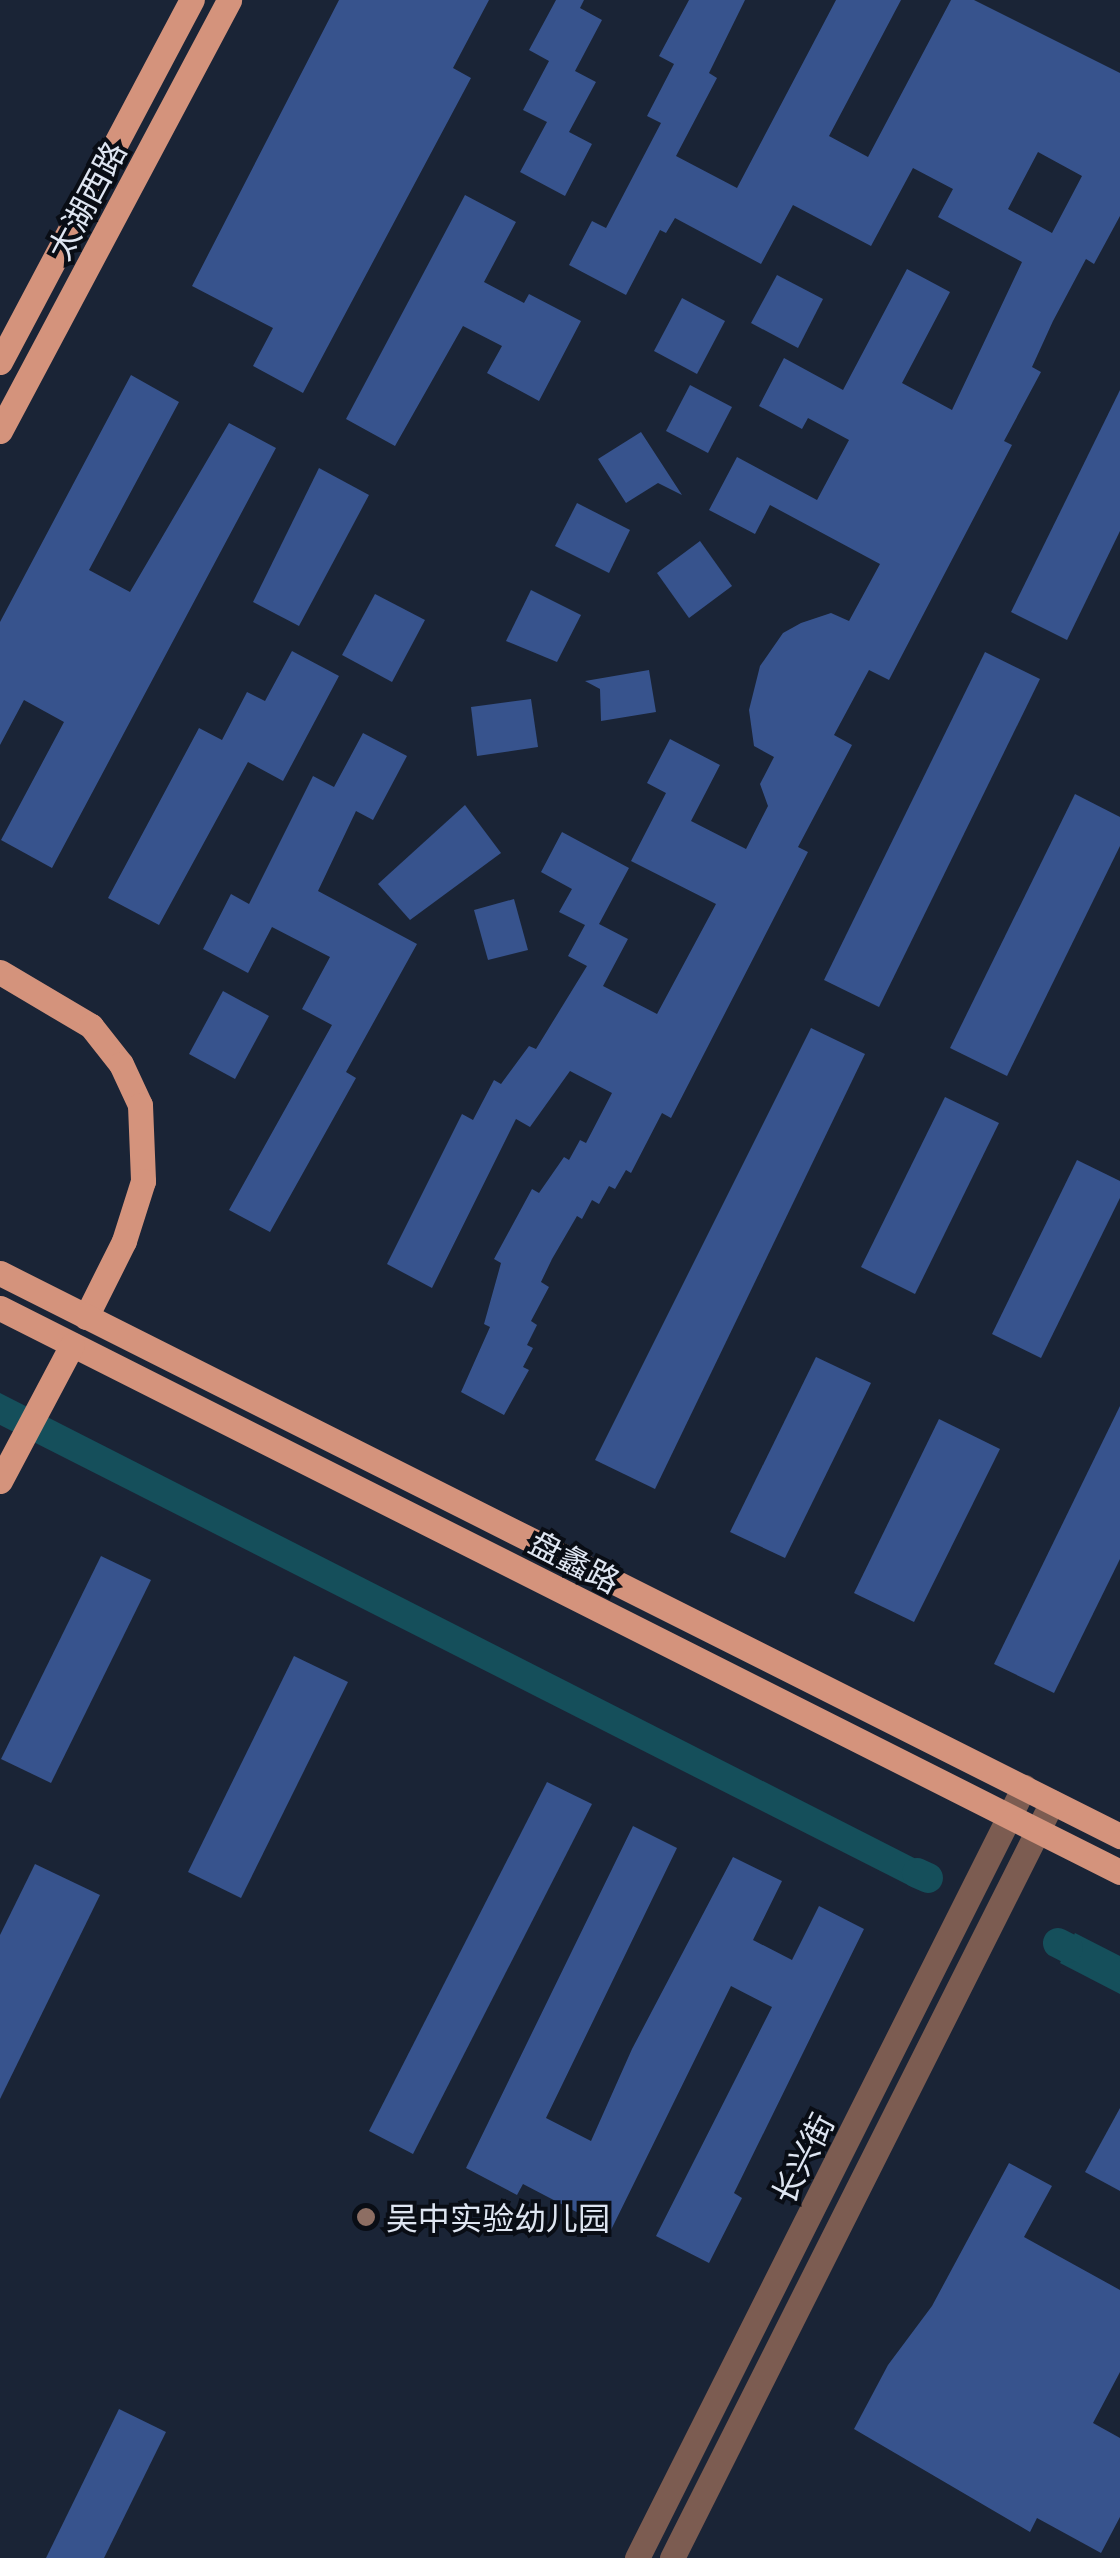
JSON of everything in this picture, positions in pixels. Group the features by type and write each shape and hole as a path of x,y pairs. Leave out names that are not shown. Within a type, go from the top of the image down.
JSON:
{"main road":[{"name":"太湖西路","path":"0,362 192,0"},
{"name":"太湖西路","path":"0,431 229,0"},
{"path":"0,972 91,1026 121,1064 140,1105 142,1181 124,1241 86,1317"},
{"name":"盘蠡路","path":"0,1274 1120,1836"},
{"name":"盘蠡路","path":"0,1308 1120,1872"},
{"path":"0,1482 72,1345"}],"street":[{"name":"长兴街","path":"637,2558 1024,1787"},
{"name":"长兴街","path":"672,2558 1052,1802"}],"shaded area":[{"path":"0,1393 922,1862 910,1886 0,1425"},
{"path":"1075,1933 1120,1956 1120,1994 1060,1963"}],"building":[{"path":"339,0 489,0 453,68 471,78 303,393 253,366 273,328 192,286"},
{"path":"556,0 584,0 580,8 602,20 575,71 596,82 569,132 592,144 565,196 520,172 547,122 523,110 549,61 529,50"},
{"path":"689,0 745,0 709,73 717,78 676,156 737,188 836,0 901,0 829,136 868,157 951,0 974,0 1120,73 1120,216 1094,264 1086,259 1053,321 1032,367 1041,372 1004,441 1012,445 889,680 869,670 834,735 852,745 798,847 808,852 671,1118 662,1113 631,1173 626,1170 615,1189 609,1186 599,1204 592,1200 582,1219 577,1216 552,1259 541,1282 549,1287 531,1321 537,1325 527,1345 533,1348 523,1367 529,1370 504,1415 461,1392 490,1327 484,1324 501,1263 494,1259 532,1189 539,1193 564,1157 569,1160 580,1140 586,1143 612,1093 570,1071 530,1127 516,1119 432,1288 387,1264 462,1114 473,1120 494,1080 501,1084 529,1046 536,1049 587,966 568,956 585,925 559,912 572,889 541,872 562,832 629,868 599,924 628,939 603,986 657,1014 716,904 631,861 666,793 647,783 670,739 720,765 691,821 746,849 768,806 760,784 774,757 754,746 749,710 760,666 783,633 801,623 831,613 849,621 880,564 770,505 755,534 709,510 737,457 817,500 849,440 808,418 802,429 759,406 784,358 843,390 907,269 950,292 902,383 952,410 1022,262 938,217 953,189 913,168 871,246 793,205 761,264 675,218 666,233 660,230 626,295 569,265 592,221 606,228 661,123 647,116 674,64 659,56","holes":["1038,152 1082,176 1052,233 1008,209"]},
{"path":"465,195 516,222 484,282 524,303 529,294 581,321 539,401 487,373 502,346 463,326 395,446 346,419"},
{"path":"777,275 823,299 798,348 751,323"},
{"path":"682,298 725,321 697,374 654,351"},
{"path":"131,375 179,402 89,570 130,592 229,423 276,448 52,868 1,840 64,722 24,700 0,745 0,622"},
{"path":"690,385 732,407 708,453 666,431"},
{"path":"1120,390 1120,531 1067,640 1011,612"},
{"path":"641,432 682,495 658,483 626,503 598,459"},
{"path":"319,468 369,495 299,626 253,602"},
{"path":"577,503 630,530 609,573 555,546"},
{"path":"700,541 732,586 689,618 657,573"},
{"path":"531,590 581,615 557,662 506,641"},
{"path":"375,594 425,620 392,682 342,655"},
{"path":"292,651 339,676 283,781 248,762 159,925 108,898 199,728 222,740 247,692 265,701"},
{"path":"985,652 1040,679 879,1007 824,980"},
{"path":"649,670 656,712 601,721 600,689 585,681"},
{"path":"531,699 538,747 477,756 471,707"},
{"path":"363,733 407,756 373,820 356,811 318,891 417,944 346,1072 356,1078 270,1232 229,1210 332,1025 302,1009 330,957 272,927 248,973 203,949 231,894 249,904 313,776 334,787"},
{"path":"1075,794 1120,817 1120,846 1007,1076 950,1048"},
{"path":"465,805 501,853 410,920 378,884"},
{"path":"514,899 528,950 488,960 474,910"},
{"path":"223,991 269,1016 235,1079 189,1054"},
{"path":"811,1028 865,1054 655,1489 595,1460"},
{"path":"945,1097 999,1123 915,1294 861,1267"},
{"path":"1077,1160 1120,1181 1120,1198 1041,1358 992,1334"},
{"path":"816,1357 871,1383 785,1558 730,1532"},
{"path":"1120,1406 1120,1559 1054,1693 994,1664"},
{"path":"939,1419 1000,1449 914,1622 854,1593"},
{"path":"101,1556 151,1580 51,1783 1,1759"},
{"path":"294,1656 348,1682 241,1898 188,1872"},
{"path":"547,1782 592,1804 413,2154 369,2131"},
{"path":"633,1826 677,1848 546,2118 591,2141 632,2049 733,1857 782,1881 753,1940 792,1960 819,1906 864,1929 734,2193 742,2198 709,2263 656,2236 772,2007 731,1986 611,2230 523,2184 517,2195 466,2168"},
{"path":"35,1864 100,1895 0,2099 0,1935"},
{"path":"1120,2108 1120,2191 1085,2172"},
{"path":"1009,2163 1052,2186 1024,2237 1120,2290 1120,2372 1093,2423 1120,2438 1120,2517 1101,2553 1037,2518 1030,2532 854,2429 888,2365 932,2306"},
{"path":"119,2409 166,2432 104,2558 46,2558"}],"waterway":[{"path":"917,1873 928,1878"},
{"path":"1058,1943 1068,1948"}],"place":[{"name":"吴中实验幼儿园","path":"366,2217"}]}
